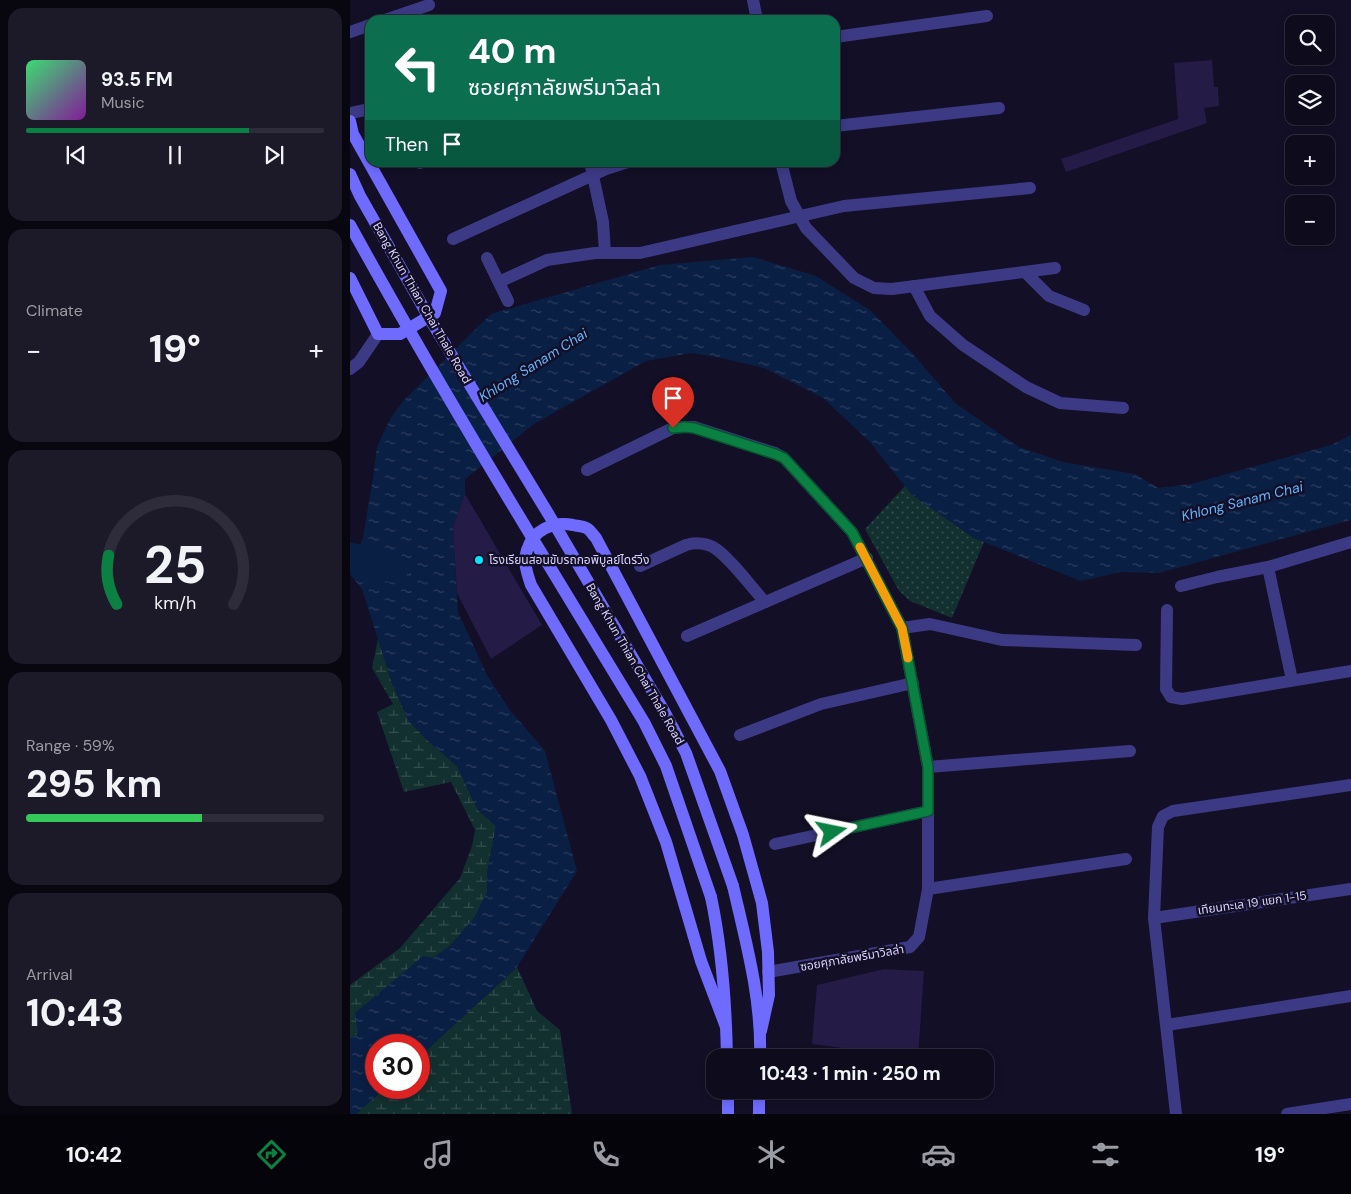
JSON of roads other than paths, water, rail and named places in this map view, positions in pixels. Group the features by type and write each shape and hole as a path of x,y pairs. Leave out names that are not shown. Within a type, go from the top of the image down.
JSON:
{"main road":[{"path":"350,121 353,134 365,155"},
{"path":"350,278 378,334 400,334 435,313 441,291 371,167"},
{"name":"Bang Khun Thian Chai Thale Road","path":"350,174 360,196 431,321 549,515 682,745 702,794 734,886 748,947 761,1032 760,1049"},
{"name":"Bang Khun Thian Chai Thale Road","path":"350,225 406,327 644,722 666,766 710,897 718,931 727,1049"},
{"path":"726,1027 701,961 666,842 640,776 610,720 531,585 525,566 526,551 540,530 551,525 563,523 587,528 596,538 720,771 743,835 762,903 768,952 769,995 761,1032"},
{"path":"728,1099 728,1114"},
{"path":"759,1114 760,1099"}],"street":[{"path":"753,0 756,15"},
{"path":"400,15 429,5"},
{"path":"840,36 986,16"},
{"path":"350,32 365,27"},
{"path":"840,125 999,108"},
{"path":"350,113 365,110"},
{"path":"782,167 791,201 806,228 854,278 874,288 892,289 1055,268"},
{"path":"452,238 592,169 603,222 605,253"},
{"path":"499,282 547,260 605,253 640,253 844,206 1030,188"},
{"path":"487,258 508,300"},
{"path":"1025,272 1049,296 1084,310"},
{"path":"914,286 930,316 963,345 1026,387 1060,403 1123,408"},
{"path":"350,369 359,362 378,334"},
{"name":"ซอยศุภาลัยพรีมาวิลล่า","path":"587,470 673,428 684,427 694,428 784,458 852,532 902,628 928,767 928,889 919,937 910,947 768,972"},
{"path":"1182,586 1218,576 1268,567 1351,542"},
{"path":"640,566 686,545 693,543 707,545 716,548 765,602"},
{"path":"687,636 866,558"},
{"path":"1268,567 1292,680"},
{"path":"1167,610 1166,689 1171,697 1182,699 1351,671"},
{"path":"902,628 930,624 1002,640 1136,645"},
{"path":"740,735 821,704 913,683"},
{"path":"928,767 1130,751"},
{"path":"1176,1114 1154,918 1158,827 1163,816 1173,811 1351,784"},
{"path":"775,844 928,811"},
{"path":"928,889 1126,859"},
{"name":"เทียนทะเล 19 แยก 1-15","path":"1154,918 1351,889"},
{"path":"1167,1025 1351,996"},
{"path":"1286,1114 1351,1104"}],"water":[{"name":"Khlong Sanam Chai","path":"753,257 816,276 871,311 912,353 955,403 1019,447 1063,462 1135,474 1158,488 1191,484 1331,445 1351,435 1351,520 1159,573 1120,572 1081,581 974,538 911,494 869,441 823,398 764,368 691,353 646,361 534,424 465,479 465,494 453,527 458,612 487,675 509,709 545,751 577,871 517,967 430,1047 430,1034 365,1034 365,1099 373,1099 356,1114 350,1114 350,1039 358,1034 355,1013 423,956 433,958 450,946 475,917 487,891 487,873 496,826 478,810 457,766 427,740 409,721 392,683 362,589 350,574 363,537 377,447 390,419 404,400 491,314 660,265"}],"waterway":[{"path":"350,557 394,568"}],"place":[{"name":"โรงเรียนสอนขับรถกอพิบูลย์ไดร์วิ่ง","path":"479,560"}]}
